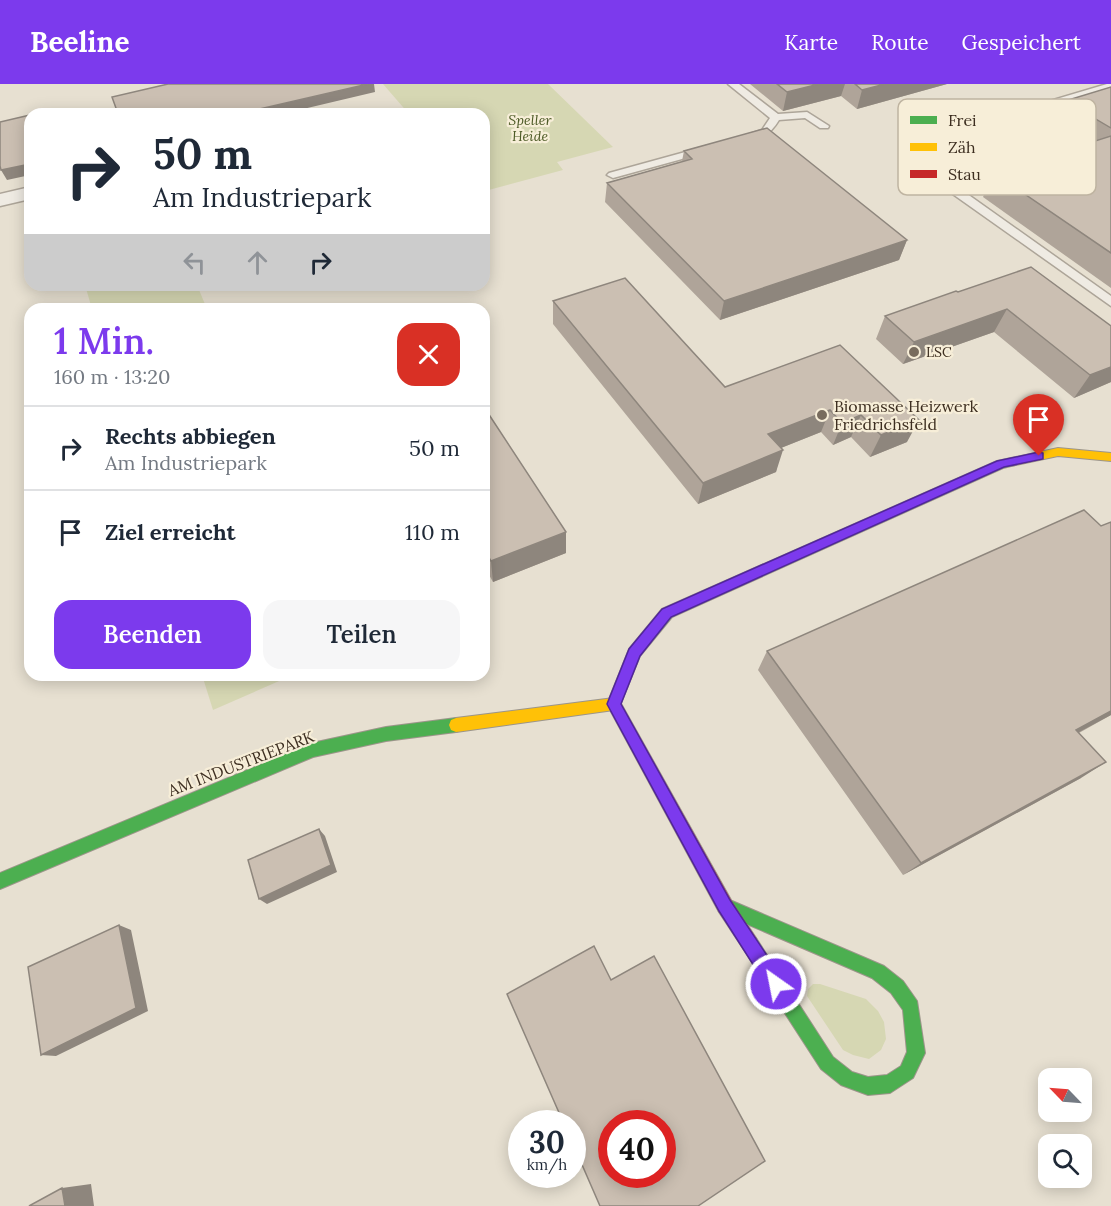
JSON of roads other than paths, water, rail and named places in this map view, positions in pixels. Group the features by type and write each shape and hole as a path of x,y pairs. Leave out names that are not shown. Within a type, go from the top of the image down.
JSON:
{"street":[{"path":"0,200 24,194"},
{"path":"725,906 888,979 911,1007 916,1053 907,1072 890,1084 868,1086 847,1079 827,1063 725,906 614,704 634,653 667,613 1001,464 1058,452 1111,456"},
{"name":"AM INDUSTRIEPARK","path":"0,881 312,750 386,734 614,704"}],"lane":[{"path":"733,84 776,117 807,115 824,126"},
{"path":"1067,99 1111,86"},
{"path":"613,175 766,132 776,117"},
{"path":"962,195 1111,302"}],"place":[{"name":"LSC","path":"914,352"},
{"name":"Biomasse Heizwerk Friedrichsfeld","path":"822,415"}],"park label":[{"name":"Speller Heide","path":"530,128"}]}
